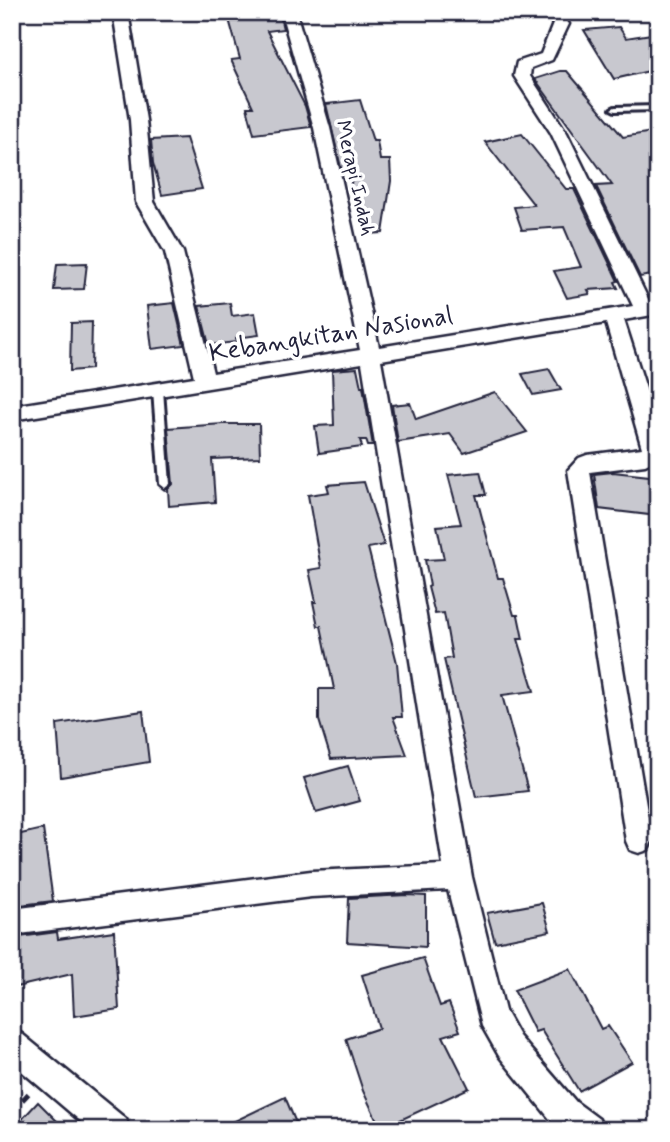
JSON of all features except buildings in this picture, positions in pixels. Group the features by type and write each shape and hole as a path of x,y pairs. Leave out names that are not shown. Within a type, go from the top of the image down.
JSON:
{"street":[{"path":"120,12 138,120 145,202 174,251 205,382"},
{"name":"Merapi Indah","path":"288,12 322,128 371,356"},
{"path":"551,12 561,24 547,57 523,65 522,76 559,133 651,309"},
{"name":"Kebangkitan Nasional","path":"12,413 651,309"},
{"path":"613,316 653,444 652,452 645,457 587,463 579,470 639,841"},
{"path":"371,356 458,877 492,1016 509,1046 569,1124"},
{"path":"12,922 311,884 458,877"},
{"path":"12,1044 115,1130"}],"lane":[{"path":"615,108 658,108"},
{"path":"158,390 165,484"}]}
